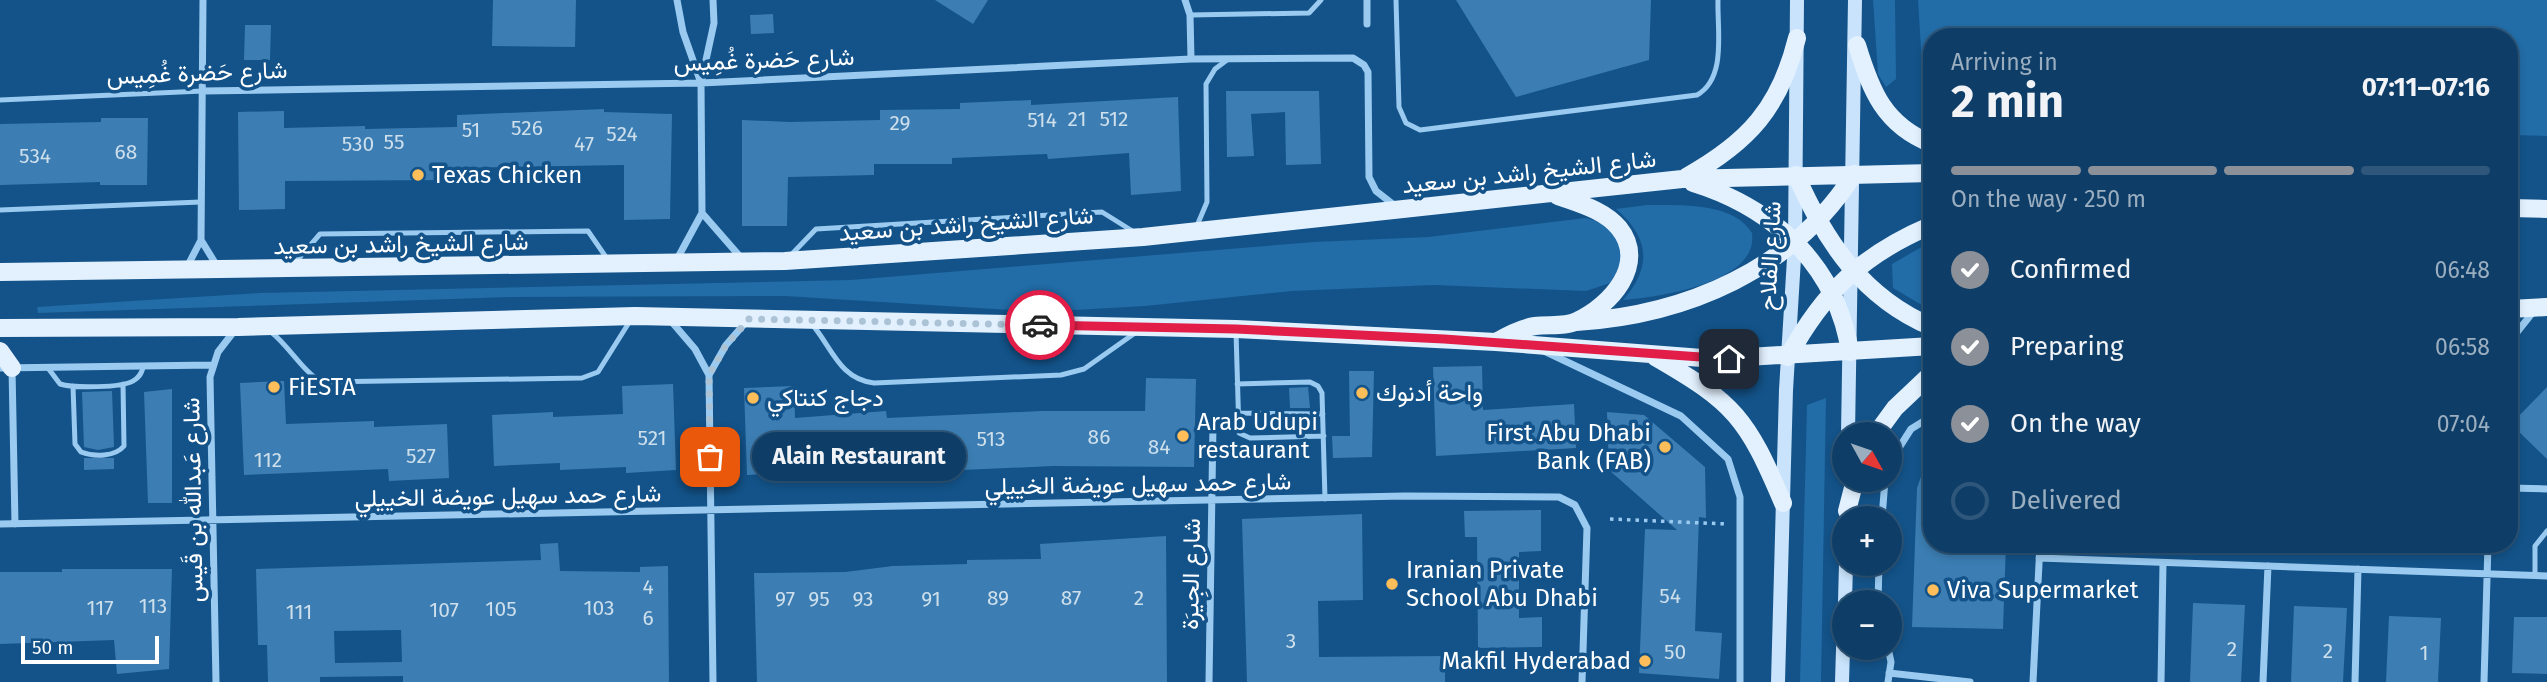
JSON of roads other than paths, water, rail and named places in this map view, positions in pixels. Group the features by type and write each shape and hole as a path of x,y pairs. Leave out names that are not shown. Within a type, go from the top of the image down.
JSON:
{"main road":[{"name":"شارع الفلاح","path":"1778,682 1788,356 1795,242 1797,0"},
{"path":"1848,422 1857,45 1855,0"},
{"path":"1682,179 1719,159 1751,132 1772,105 1788,73 1797,38"},
{"path":"1857,45 1871,89 1882,106 1914,136 1923,140"},
{"name":"شارع الشيخ راشد بن سعيد","path":"0,272 612,266 785,261 1143,237 1682,179 1923,173"},
{"path":"1496,342 1532,327 1614,320 1689,302 1736,280 1795,242 1818,221 1854,174"},
{"path":"1796,176 1818,221 1852,271 1882,298 1923,322"},
{"path":"1682,179 1751,207 1795,242 1822,273 1832,291 1841,310 1850,352"},
{"path":"1553,194 1593,208 1611,220 1621,230 1630,253 1625,278 1613,296 1576,322"},
{"path":"2518,208 2547,209"},
{"path":"1788,356 1815,311 1852,271 1882,249 1923,229"},
{"path":"2518,309 2542,307"},
{"path":"0,328 238,327 635,316 1236,329 1496,342 1652,356 1734,360 1923,347"},
{"path":"0,351 6,368"},
{"path":"1652,356 1696,381 1731,408 1760,449 1783,503"},
{"path":"1885,422 1895,408 1923,382"},
{"path":"1842,682 1843,660"}],"street":[{"path":"185,270 201,240 203,0"},
{"path":"677,0 683,32 701,83"},
{"path":"675,263 702,213 701,83 714,23 713,0"},
{"path":"1185,0 1190,15 1191,59"},
{"path":"1367,0 1367,24"},
{"name":"شارع حَضرة غُمِيس","path":"203,90 701,83 1191,59 1353,58 1364,65 1368,72 1369,177 1376,191 1403,211"},
{"path":"702,213 746,262"},
{"path":"201,240 220,270"},
{"path":"2518,332 2542,307"},
{"path":"666,317 695,349 709,375 713,682"},
{"path":"709,375 726,345 749,319"},
{"name":"شارع عَبدالله بن قَيس","path":"216,682 211,521 212,365 223,344 238,327"},
{"path":"1531,345 1681,416 1704,434 1728,459 1736,478 1741,524 1740,682"},
{"path":"15,524 6,368 212,365"},
{"path":"1902,444 1911,429 1923,422"},
{"name":"شارع الجِيرَة","path":"1209,682 1213,424"},
{"path":"2518,488 2547,489"},
{"name":"شارع حمد سهيل عويضة الخييلي","path":"0,524 1550,497 1575,505 1587,528 1581,682"},
{"path":"2033,682 2039,553"},
{"path":"2484,682 2488,553"},
{"path":"2039,558 2547,576"},
{"path":"2161,682 2163,562"},
{"path":"2263,682 2268,566"},
{"path":"2355,682 2358,569"},
{"path":"1888,660 1889,678 1970,682"}],"lane":[{"path":"1190,15 1309,13 1321,0"},
{"path":"1396,0 1399,107 1406,123 1420,130 1698,95 1710,88 1716,74 1718,0"},
{"path":"1193,232 1207,202 1206,84 1215,69 1230,59"},
{"name":"شارع حَضرة غُمِيس","path":"0,100 203,90"},
{"path":"0,210 201,202"},
{"path":"785,261 816,229 1102,212 1143,237"},
{"path":"288,270 320,234 588,231 612,266"},
{"path":"260,325 286,344 310,374 322,382 568,379 588,378 598,372 615,341 635,316"},
{"path":"809,321 845,372 864,382 874,383 1061,375 1084,369 1147,328"},
{"path":"1236,329 1237,429 1246,438 1324,436"},
{"path":"48,368 60,384 73,386 123,384 137,379 143,368"},
{"path":"1237,384 1314,383 1322,393 1325,499"},
{"path":"73,386 75,444 81,452 91,455 115,453 124,446 123,384"},
{"path":"1236,413 1322,414"},
{"path":"2535,576 2535,546 2547,531"}],"place":[{"name":"Texas Chicken","path":"418,175"},
{"name":"FiESTA","path":"274,387"},
{"name":"واحة أدنوك","path":"1362,393"},
{"name":"دجاج كنتاكي","path":"753,398"},
{"name":"Arab Udupi restaurant","path":"1183,436"},
{"name":"First Abu Dhabi Bank (FAB)","path":"1665,447"},
{"name":"Alain Restaurant","path":"710,457"},
{"name":"Iranian Private School Abu Dhabi","path":"1392,584"},
{"name":"Viva Supermarket","path":"1933,590"},
{"name":"Makfil Hyderabad","path":"1645,661"}]}
